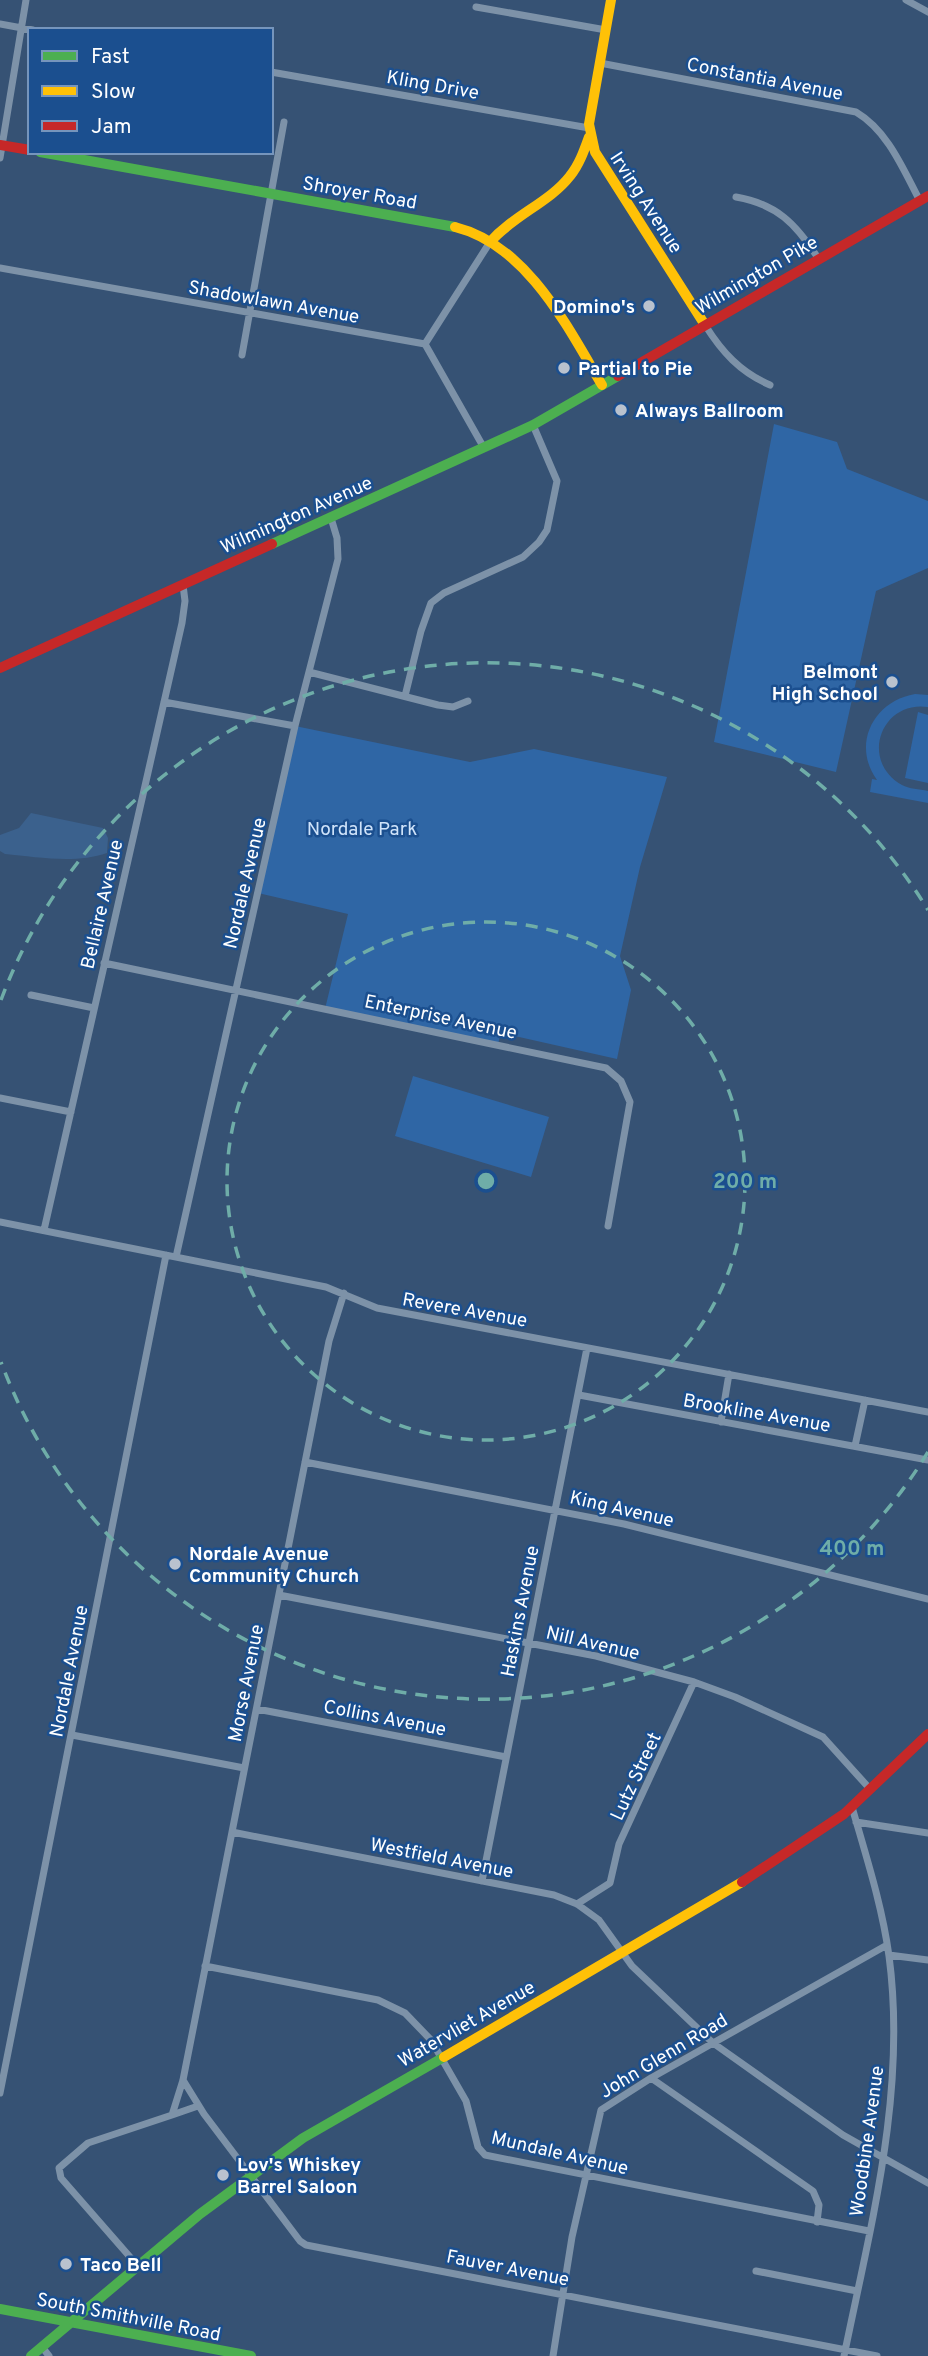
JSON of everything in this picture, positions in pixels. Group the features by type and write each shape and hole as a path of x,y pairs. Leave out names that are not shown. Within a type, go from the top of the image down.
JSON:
{"main road":[{"path":"490,242 507,223 564,186 575,172 589,132 611,0"},
{"name":"Irving Avenue","path":"589,132 595,152 705,325"},
{"path":"1,145 28,150"},
{"name":"Shroyer Road","path":"51,154 453,226 490,242 520,267 544,296 602,385"},
{"name":"Wilmington Pike","path":"602,385 924,198"},
{"name":"Wilmington Avenue","path":"0,668 533,425 602,385"},
{"name":"Watervliet Avenue","path":"31,2356 137,2265 303,2138 622,1954 785,1856 825,1830 852,1807 928,1734"},
{"name":"South Smithville Road","path":"0,2309 225,2354 251,2356"}],"street":[{"path":"0,158 26,0"},
{"path":"906,0 928,12"},
{"path":"476,7 606,30"},
{"path":"0,24 28,29"},
{"name":"Constantia Avenue","path":"600,63 856,112 876,126 924,198"},
{"name":"Kling Drive","path":"273,72 589,132"},
{"path":"242,355 284,122"},
{"path":"736,197 762,203 781,212 800,231 818,258"},
{"path":"484,448 425,344 490,242"},
{"name":"Shadowlawn Avenue","path":"0,268 425,344"},
{"name":"Irving Avenue","path":"705,325 718,345 741,370 770,385"},
{"path":"405,696 431,603 444,593 523,557 547,530 557,481 533,425"},
{"name":"Nordale Avenue","path":"176,1257 295,726 338,559 337,538 331,518"},
{"name":"Bellaire Avenue","path":"44,1230 164,702 183,612 184,585"},
{"path":"309,672 453,707 468,701"},
{"path":"164,702 295,726"},
{"name":"Enterprise Avenue","path":"104,963 606,1068 621,1081 630,1101 608,1226"},
{"path":"31,995 94,1009"},
{"path":"0,1098 71,1112"},
{"name":"Revere Avenue","path":"0,1222 326,1287 377,1308 928,1412"},
{"name":"Nordale Avenue","path":"0,2093 166,1255"},
{"name":"Morse Avenue","path":"172,2115 183,2080 329,1341 344,1293"},
{"name":"Haskins Avenue","path":"482,1881 587,1348"},
{"path":"720,1422 729,1374"},
{"name":"Brookline Avenue","path":"579,1395 928,1460"},
{"path":"855,1446 865,1400"},
{"name":"King Avenue","path":"305,1462 555,1510 928,1599"},
{"name":"Nill Avenue","path":"279,1595 596,1656 694,1682 735,1697 822,1737 870,1789"},
{"name":"Lutz Street","path":"577,1903 610,1884 619,1844 694,1682"},
{"name":"Collins Avenue","path":"257,1709 506,1757"},
{"path":"72,1735 244,1768"},
{"name":"Woodbine Avenue","path":"845,2353 883,2159 894,2062 889,1955 852,1807"},
{"path":"856,1822 928,1833"},
{"name":"Westfield Avenue","path":"232,1832 554,1895 577,1903 604,1926 622,1954 713,2043 790,2101 883,2159 928,2183"},
{"name":"John Glenn Road","path":"553,2356 584,2175 600,2110 650,2078 887,1945"},
{"path":"889,1955 928,1960"},
{"name":"Mundale Avenue","path":"205,1966 378,2000 414,2020 441,2057 466,2101 481,2152 869,2231"},
{"path":"650,2078 813,2190 819,2205 817,2222"},
{"path":"137,2265 61,2178 60,2168 88,2143 198,2106 183,2080"},
{"name":"Fauver Avenue","path":"198,2106 300,2241 306,2245 563,2293 845,2353 877,2356"},
{"path":"756,2271 857,2291"},
{"path":"42,2347 49,2356"}],"green space":[{"path":"774,424 837,442 847,469 928,501 928,568 876,591 836,772 714,742"},
{"path":"915,694 928,695 928,707 912,707 898,713 888,722 881,734 879,748 881,762 889,774 902,785 928,791 928,803 870,792 872,779 877,780 869,766 866,752 871,726 888,705"},
{"path":"918,712 928,715 928,783 905,778"},
{"name":"Nordale Park","path":"295,726 470,762 534,749 667,777 640,867 620,956 631,990 617,1059 501,1033 498,1044 325,1009 348,914 258,893"},
{"path":"413,1076 549,1117 531,1177 395,1136"}],"shaded area":[{"path":"31,813 103,828 108,838 107,853 56,859 5,854 0,851 0,835 19,828"}],"traffic: fast":[{"path":"51,154 455,227"},
{"path":"272,544 533,425 618,376"},
{"path":"31,2356 200,2214 303,2138 444,2057"},
{"path":"0,2309 251,2356"}],"traffic: slow":[{"path":"611,0 589,124 595,152 705,325"},
{"path":"490,242 562,185 576,167 589,137"},
{"path":"455,227 481,237 524,269 559,314 602,385"},
{"path":"444,2057 742,1882"}],"traffic: jam":[{"path":"0,145 28,150"},
{"path":"618,376 928,196"},
{"path":"0,668 272,544"},
{"path":"742,1882 844,1814 928,1734"}],"place":[{"name":"Domino's","path":"649,306"},
{"name":"Partial to Pie","path":"564,368"},
{"name":"Always Ballroom","path":"621,410"},
{"name":"Belmont High School","path":"892,682"},
{"name":"Nordale Avenue Community Church","path":"175,1564"},
{"name":"Lov's Whiskey Barrel Saloon","path":"223,2175"},
{"name":"Taco Bell","path":"66,2264"}]}
